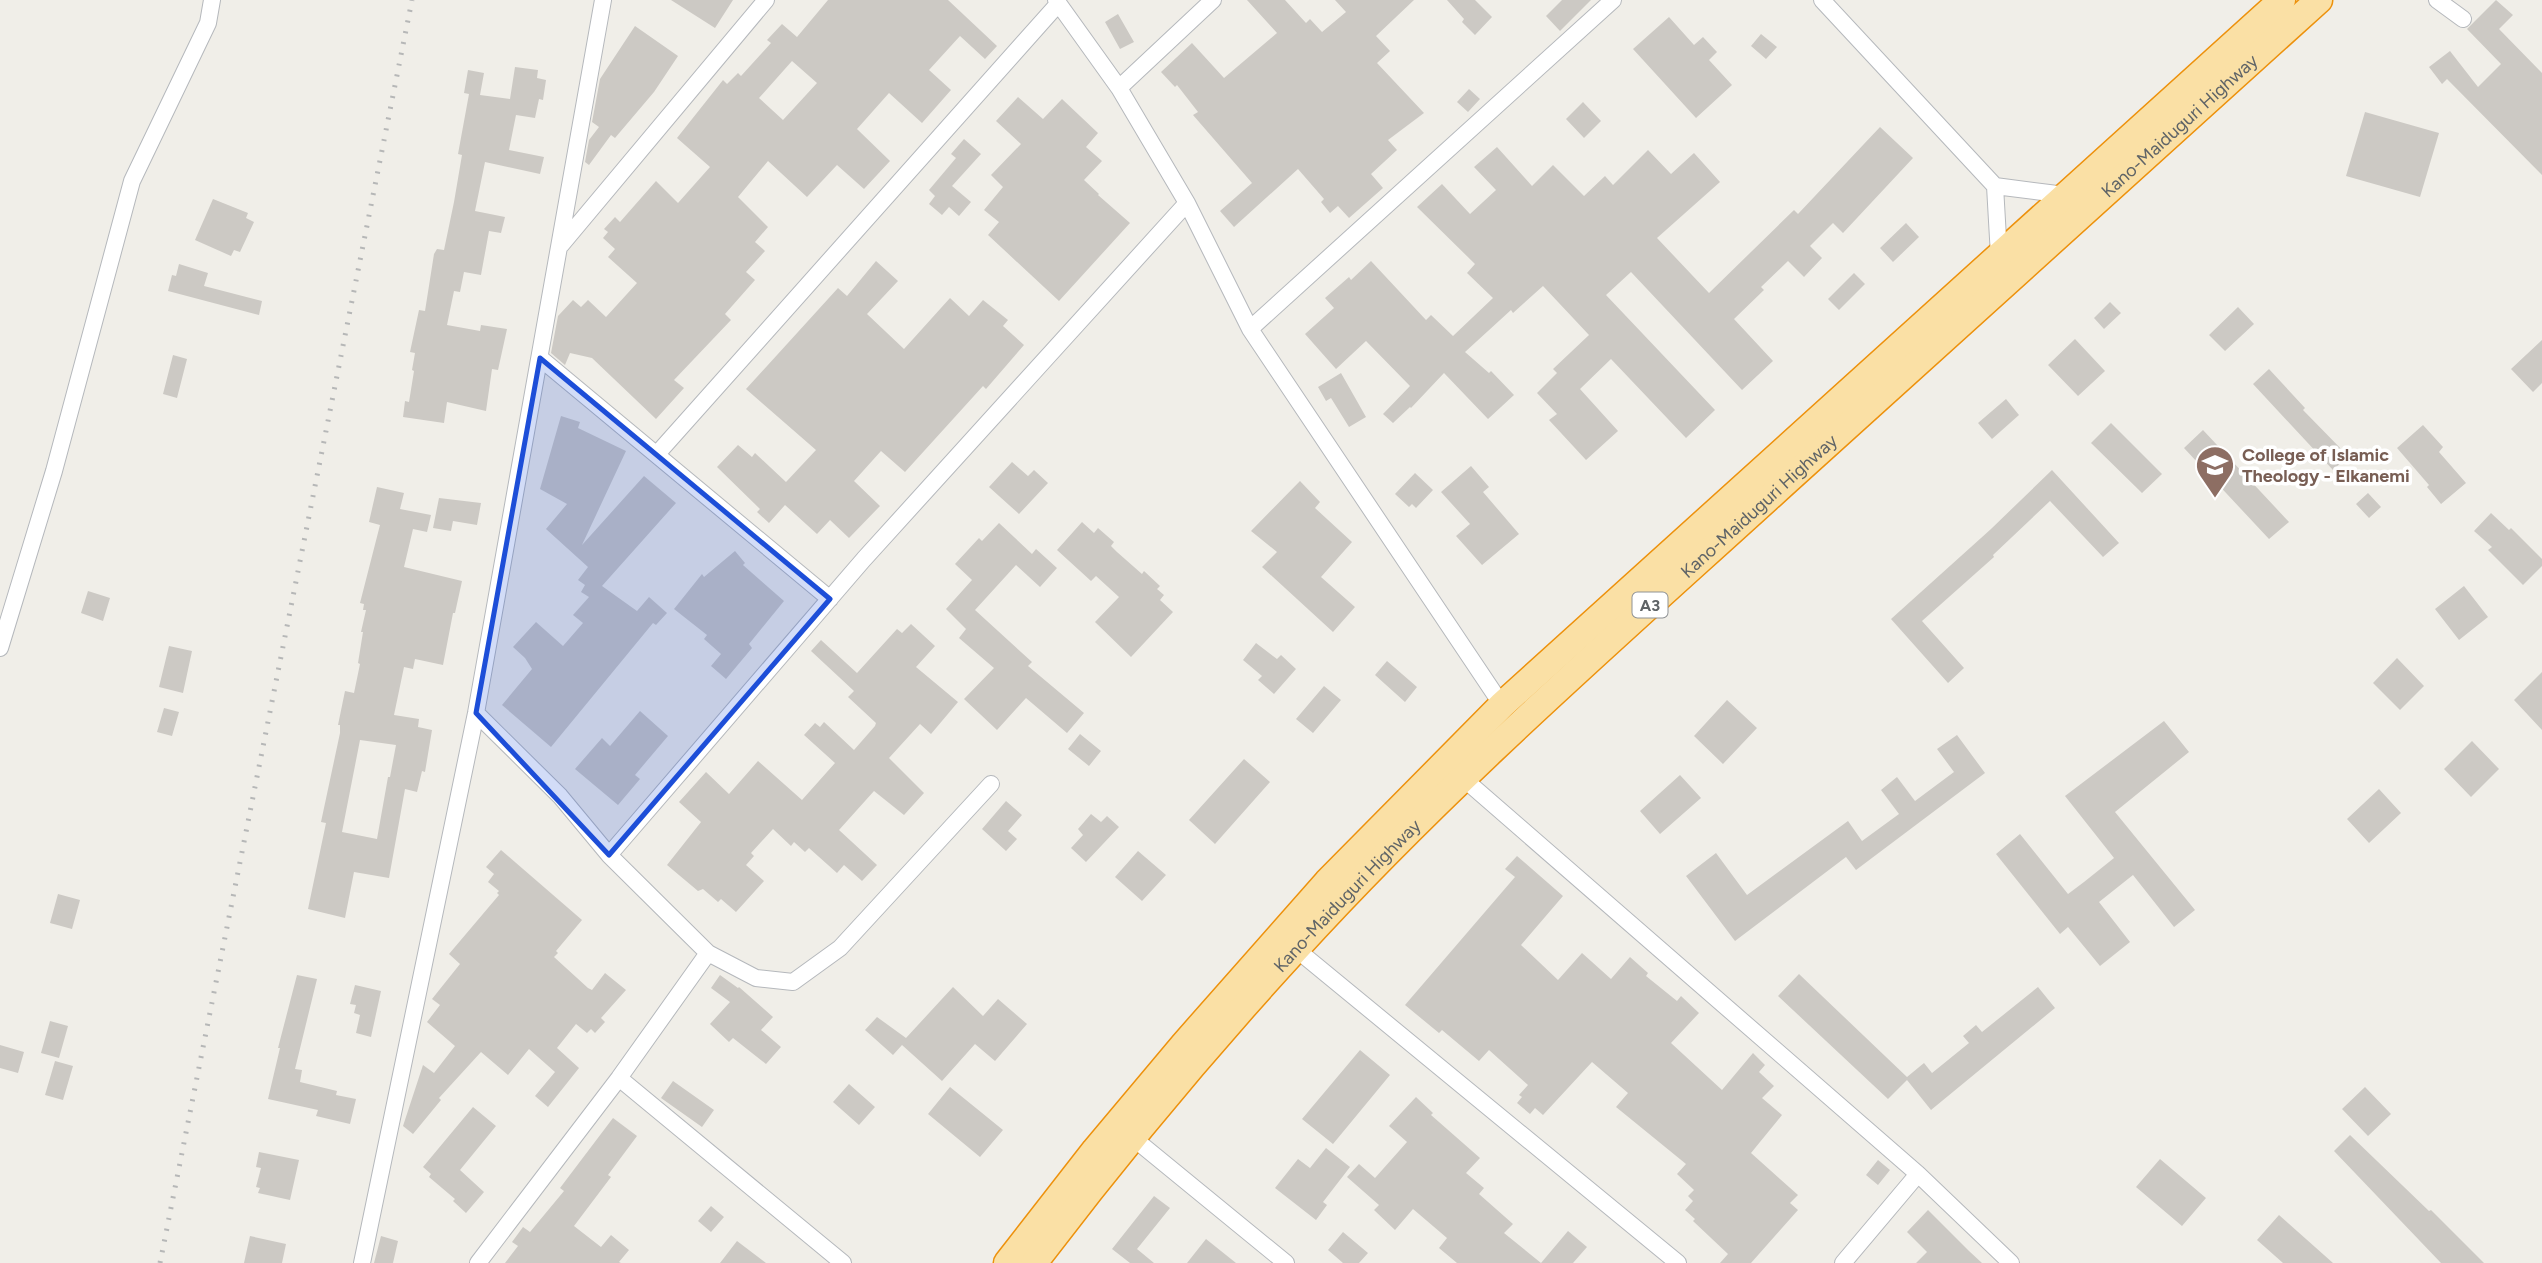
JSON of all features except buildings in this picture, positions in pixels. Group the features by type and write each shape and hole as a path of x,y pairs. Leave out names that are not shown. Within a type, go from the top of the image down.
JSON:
{"highway":[{"name":"Kano-Maiduguri Highway","path":"1007,1263 1095,1150 1309,902 1502,705 2282,0"},
{"name":"Kano-Maiduguri Highway","path":"1034,1263 1132,1137 1296,949 1464,779 1604,646 2319,0"}],"street":[{"path":"0,648 54,471 132,181 208,23 212,0"},
{"path":"362,1263 476,713 603,0"},
{"path":"559,247 766,0"},
{"path":"1119,88 1213,0"},
{"path":"1250,329 1613,0"},
{"path":"1822,0 1995,186 1999,256"},
{"path":"2437,0 2463,19"},
{"path":"657,454 1057,2 1119,88 1187,203 1250,329 1502,705"},
{"path":"1995,186 2065,195"},
{"path":"609,855 830,598 1187,203"},
{"path":"540,358 830,598"},
{"path":"476,713 560,796 609,855 708,953 756,978 793,982 840,948 991,784"},
{"path":"1464,779 1918,1174 2011,1263"},
{"path":"1296,949 1678,1263"},
{"path":"478,1263 618,1078 708,953"},
{"path":"618,1078 844,1263"},
{"path":"1132,1137 1286,1263"},
{"path":"1843,1263 1918,1174"}],"highlighted area":[{"path":"540,358 830,599 609,855 476,713"}],"railway":[{"path":"160,1263 412,0"}],"place":[{"name":"College of Islamic Theology - Elkanemi","path":"2215,499"}]}
